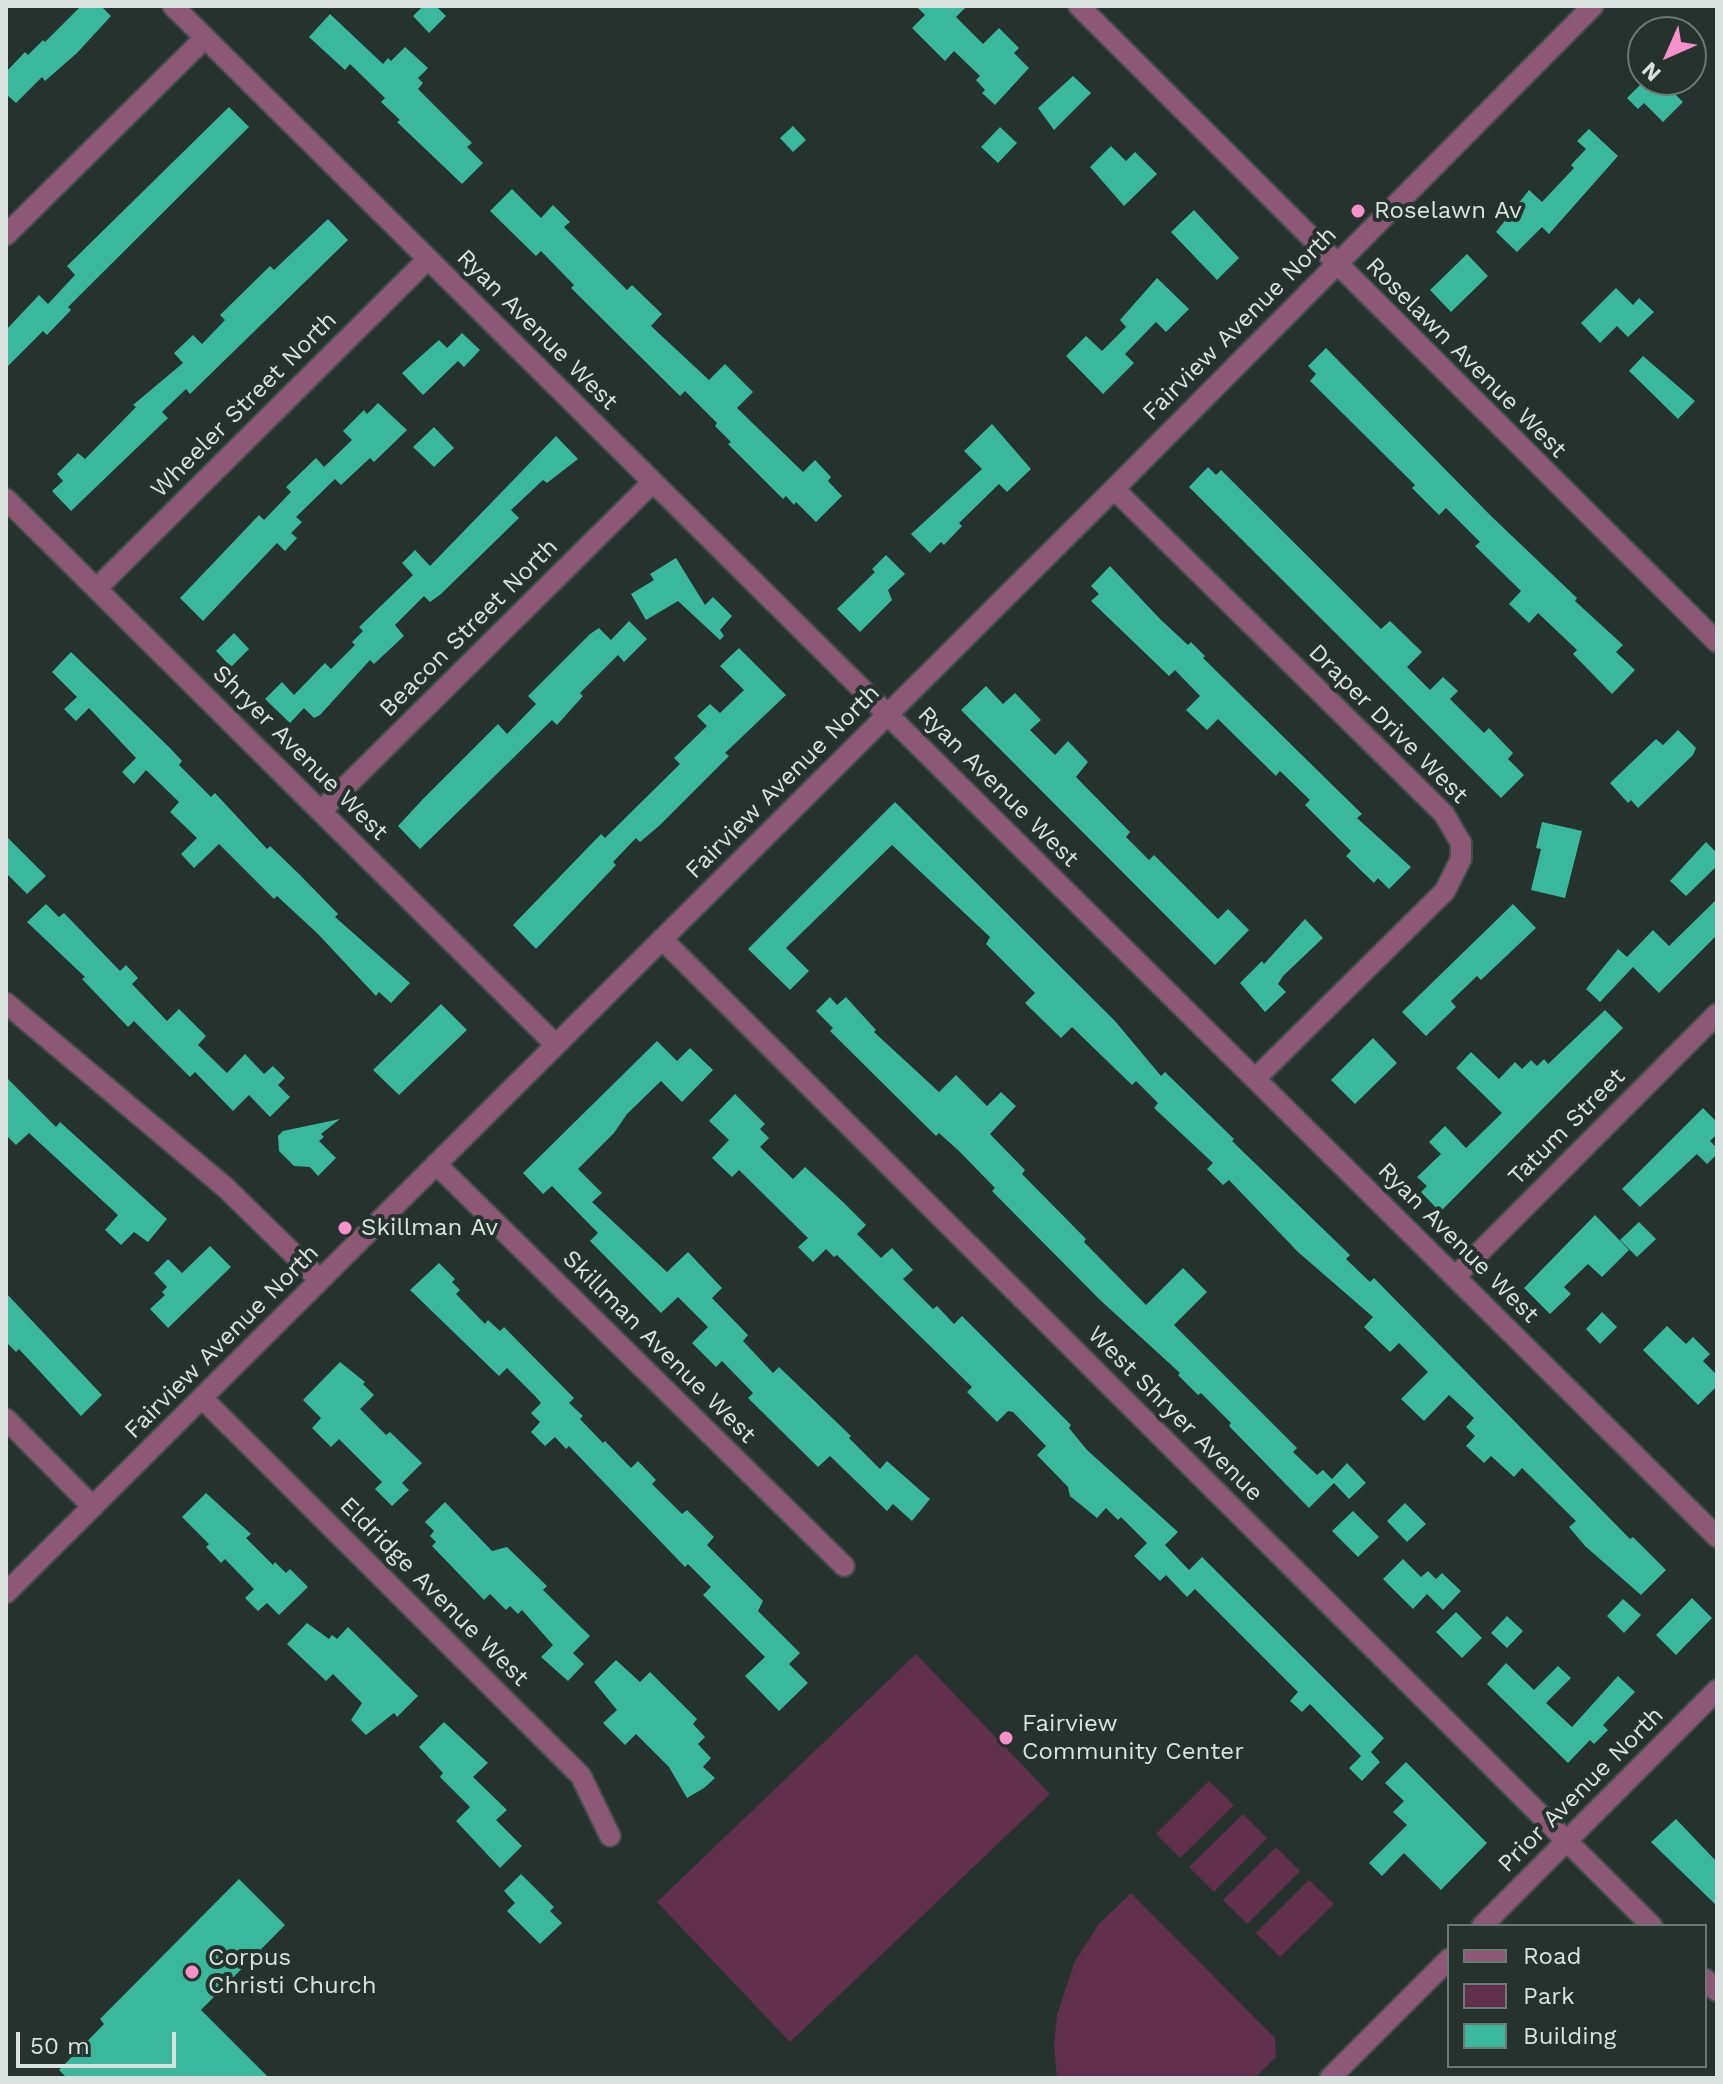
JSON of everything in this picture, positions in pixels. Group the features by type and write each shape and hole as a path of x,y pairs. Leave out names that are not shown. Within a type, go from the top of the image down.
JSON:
{"street":[{"name":"Ryan Avenue West","path":"173,6 1717,1537"},
{"name":"Roselawn Avenue West","path":"1079,6 1335,265 1717,642"},
{"name":"Fairview Avenue North","path":"6,1593 1114,489 1593,6"},
{"path":"6,235 205,38"},
{"name":"Wheeler Street North","path":"97,588 428,259"},
{"name":"Beacon Street North","path":"321,811 653,482"},
{"name":"Draper Drive West","path":"1114,489 1444,814 1461,843 1461,859 1445,891 1255,1079"},
{"name":"Shryer Avenue West","path":"6,499 556,1045"},
{"name":"West Shryer Avenue","path":"662,939 1650,1924"},
{"path":"6,1003 73,1063 192,1158 320,1280"},
{"name":"Tatum Street","path":"1455,1277 1717,1014"},
{"name":"Skillman Avenue West","path":"436,1164 844,1566"},
{"name":"Eldridge Avenue West","path":"202,1398 581,1776 610,1836"},
{"path":"6,1419 93,1507"},
{"name":"Prior Avenue North","path":"1484,1924 1717,1690"},
{"path":"1336,2076 1447,1961"}],"green space":[{"path":"916,1654 1050,1794 790,2042 657,1902"},
{"path":"1209,1781 1234,1805 1180,1858 1156,1834"},
{"path":"1243,1814 1267,1838 1214,1892 1189,1867"},
{"path":"1276,1847 1300,1871 1247,1924 1223,1900"},
{"path":"1309,1880 1334,1904 1280,1957 1256,1933"},
{"path":"1131,1893 1275,2038 1276,2057 1255,2078 1057,2078 1054,2045 1057,2015 1075,1961 1099,1924"}],"building":[{"path":"81,6 101,6 111,16 77,53 45,81 42,77 16,103 6,94 6,72 25,52 28,55 43,40 45,42"},
{"path":"423,6 436,6 446,16 429,33 413,16"},
{"path":"916,6 967,6 956,17 983,44 999,28 1019,48 1014,53 1029,68 995,105 982,93 985,90 976,80 980,76 954,51 945,61 912,28 925,15"},
{"path":"330,14 383,64 388,58 391,61 405,47 428,68 418,78 423,83 418,89 472,143 467,147 483,163 462,184 397,122 400,120 381,102 385,98 350,64 345,70 309,37"},
{"path":"1073,76 1091,93 1054,130 1038,108"},
{"path":"1677,96 1683,102 1663,122 1644,103 1638,109 1627,98"},
{"path":"229,107 249,127 68,307 71,310 47,335 43,331 6,368 6,330 39,295 48,304 75,275 67,266"},
{"path":"793,126 806,140 793,152 780,138"},
{"path":"1000,127 1017,143 998,163 981,147"},
{"path":"1589,129 1618,156 1549,234 1542,227 1517,252 1496,232 1529,190 1542,202 1574,168 1571,165 1586,149 1577,141"},
{"path":"1111,146 1126,161 1135,152 1157,174 1124,206 1090,167"},
{"path":"512,189 541,218 553,205 570,222 564,227 627,290 632,285 662,314 651,326 709,380 725,364 753,392 737,408 803,472 815,460 831,477 828,481 842,496 816,522 796,502 794,505 786,496 783,499 728,444 731,442 715,426 717,423 685,391 680,396 571,288 574,285 541,251 536,256 490,211"},
{"path":"1194,210 1239,258 1217,280 1171,232"},
{"path":"328,219 348,240 190,394 186,389 162,412 168,418 71,511 52,491 63,481 57,474 78,453 85,459 136,407 133,405 183,363 174,353 193,335 202,344 225,320 220,315 270,266 274,270"},
{"path":"1467,254 1488,276 1451,312 1430,290"},
{"path":"1157,278 1189,309 1166,332 1156,322 1125,354 1134,363 1103,394 1066,356 1086,336 1102,351 1126,327 1120,320"},
{"path":"1616,288 1633,305 1639,298 1654,312 1628,337 1617,326 1600,343 1581,323"},
{"path":"462,333 480,350 464,367 458,361 423,395 402,373 439,340 447,348"},
{"path":"1326,348 1491,516 1577,598 1575,601 1623,645 1616,652 1635,670 1612,694 1573,654 1577,650 1538,613 1529,623 1509,604 1521,591 1475,546 1480,542 1446,508 1439,515 1412,488 1415,485 1310,381 1316,374 1308,366"},
{"path":"1643,356 1695,401 1678,419 1629,371"},
{"path":"378,403 407,430 374,462 370,458 341,485 335,479 296,517 302,522 291,533 297,538 285,551 277,543 203,621 180,598 259,515 264,520 291,492 286,487 316,458 324,467 352,440 343,431 364,410 367,414"},
{"path":"992,424 1031,469 1007,492 999,484 959,523 962,526 944,545 941,542 930,553 911,534 982,469 964,451"},
{"path":"434,427 454,448 434,467 413,447"},
{"path":"556,436 578,459 547,483 543,480 511,510 519,518 441,594 430,602 424,596 395,625 404,636 374,664 370,660 320,715 314,718 304,708 290,723 265,699 282,682 294,695 325,663 331,669 355,645 352,642 363,631 359,627 413,575 402,563 415,550 430,566"},
{"path":"1208,467 1216,475 1221,470 1381,629 1390,621 1422,652 1407,667 1430,690 1443,677 1458,691 1450,699 1484,733 1489,728 1513,753 1508,759 1524,775 1501,798 1189,487"},
{"path":"886,555 905,574 888,590 892,600 860,632 837,609 875,572 872,569"},
{"path":"676,558 705,605 713,597 732,616 720,630 724,636 720,640 678,601 646,620 631,594 654,580 650,574"},
{"path":"1110,566 1160,619 1188,645 1191,642 1205,656 1203,658 1362,814 1357,818 1411,867 1389,889 1378,878 1374,883 1346,856 1351,851 1305,805 1310,800 1280,771 1276,776 1218,719 1207,730 1186,710 1200,696 1175,670 1169,676 1091,601 1099,594 1091,586"},
{"path":"629,621 647,639 624,662 618,655 580,693 583,696 557,725 552,720 420,849 398,826 498,724 507,734 536,704 528,696 590,634 599,628 611,640"},
{"path":"234,633 249,649 231,667 216,651"},
{"path":"739,648 786,695 725,753 729,756 659,826 640,842 636,838 613,862 616,865 536,949 513,925 601,834 605,838 680,764 674,758 707,726 697,716 710,704 720,713 744,690 720,666"},
{"path":"71,652 169,747 182,761 179,765 211,797 215,793 267,849 270,846 338,914 335,917 410,983 391,1003 379,992 376,996 318,934 277,896 274,899 219,844 194,868 181,854 197,838 170,812 179,802 146,770 134,784 122,772 136,758 89,708 76,721 64,709 77,697 52,672"},
{"path":"986,686 1003,704 1015,693 1041,720 1030,730 1055,755 1068,741 1088,762 1076,777 1130,832 1126,837 1149,860 1154,855 1218,919 1228,909 1249,930 1215,965 961,710"},
{"path":"1678,730 1696,748 1693,755 1638,808 1631,800 1628,803 1610,783 1656,739 1663,745"},
{"path":"895,802 1115,1021 1161,1076 1165,1072 1234,1139 1232,1141 1350,1255 1346,1259 1370,1282 1374,1278 1630,1539 1633,1537 1666,1570 1641,1595 1585,1546 1569,1527 1576,1521 1522,1468 1514,1477 1491,1456 1484,1463 1466,1446 1475,1436 1466,1427 1474,1418 1449,1395 1424,1421 1401,1399 1428,1372 1399,1343 1390,1352 1364,1327 1373,1317 1298,1252 1229,1180 1223,1185 1207,1169 1213,1163 1154,1108 1158,1103 1136,1081 1132,1085 1072,1027 1061,1038 1025,1003 1035,993 986,944 990,937 892,845 786,948 809,971 790,990 748,949"},
{"path":"1542,822 1582,831 1565,898 1531,890 1541,849 1536,848"},
{"path":"6,836 46,876 27,894 6,873"},
{"path":"1706,842 1717,853 1717,866 1686,896 1670,881"},
{"path":"1717,899 1717,935 1659,993 1633,967 1600,1002 1586,989 1618,949 1627,957 1653,930 1669,946"},
{"path":"46,904 59,917 64,913 120,971 126,965 138,978 132,984 167,1021 179,1009 206,1036 198,1045 227,1073 245,1054 264,1074 273,1066 285,1078 278,1085 290,1097 270,1117 249,1095 233,1111 195,1072 190,1077 134,1021 128,1027 82,979 85,977 27,922"},
{"path":"1513,904 1536,928 1481,980 1477,976 1451,1001 1456,1007 1426,1036 1402,1012"},
{"path":"1305,919 1323,938 1283,976 1278,984 1286,992 1265,1012 1240,983 1262,961 1264,964"},
{"path":"830,997 837,1005 846,997 876,1030 874,1032 939,1092 956,1075 987,1106 1001,1092 1016,1106 990,1134 1025,1170 1022,1174 1086,1239 1084,1242 1146,1305 1183,1268 1207,1292 1174,1325 1297,1448 1293,1452 1317,1475 1323,1470 1332,1479 1347,1463 1366,1483 1349,1499 1334,1483 1309,1508 1201,1393 1198,1395 1178,1375 1180,1373 1099,1299 992,1191 995,1188 959,1151 939,1133 936,1136 830,1031 833,1028 816,1011"},
{"path":"441,1004 467,1030 399,1095 373,1070"},
{"path":"1605,1010 1623,1028 1440,1212 1421,1192 1427,1186 1417,1177 1441,1154 1429,1142 1445,1126 1466,1148 1502,1113 1456,1068 1471,1052 1499,1079 1515,1062 1522,1069 1531,1060 1537,1066 1544,1059 1548,1064"},
{"path":"1373,1038 1397,1063 1355,1104 1331,1080"},
{"path":"657,1041 677,1061 690,1048 713,1070 682,1102 661,1081 627,1114 614,1133 578,1169 602,1193 592,1202 667,1272 688,1252 722,1288 712,1298 748,1335 743,1341 773,1373 779,1367 851,1436 849,1438 880,1469 887,1461 930,1499 912,1521 893,1504 887,1511 830,1456 818,1467 748,1398 753,1393 722,1361 716,1367 692,1343 708,1327 678,1297 661,1313 590,1241 598,1233 552,1186 543,1194 523,1173"},
{"path":"6,1077 56,1127 60,1122 167,1219 148,1242 134,1232 121,1245 105,1230 118,1215 29,1133 16,1145 6,1135"},
{"path":"735,1094 765,1124 760,1129 769,1138 760,1147 793,1179 805,1167 866,1225 857,1234 881,1258 892,1248 913,1270 903,1279 933,1309 937,1306 954,1324 962,1316 1071,1425 1069,1428 1087,1450 1178,1532 1165,1545 1189,1570 1202,1557 1384,1738 1371,1752 1380,1762 1362,1781 1349,1768 1361,1756 1310,1704 1302,1712 1290,1701 1298,1692 1195,1589 1187,1597 1166,1575 1160,1581 1134,1556 1147,1543 1121,1517 1118,1520 1106,1508 1097,1518 1070,1496 1068,1487 1037,1455 1046,1446 1013,1412 1008,1411 997,1422 967,1392 972,1387 837,1255 834,1257 826,1249 813,1262 798,1247 808,1238 739,1170 732,1177 712,1158 729,1140 709,1121"},
{"path":"1703,1108 1717,1122 1717,1134 1710,1141 1717,1148 1717,1154 1707,1164 1697,1154 1640,1207 1622,1189"},
{"path":"340,1119 321,1134 324,1137 319,1141 336,1158 318,1176 310,1167 294,1166 279,1151 278,1136 283,1131"},
{"path":"1595,1215 1629,1250 1602,1277 1588,1264 1564,1287 1571,1294 1550,1314 1524,1288"},
{"path":"1639,1222 1656,1239 1637,1257 1620,1240"},
{"path":"210,1246 231,1267 168,1328 150,1309 165,1295 162,1292 167,1287 154,1273 168,1259 182,1273"},
{"path":"439,1263 455,1279 452,1282 460,1290 456,1294 485,1324 488,1320 500,1331 504,1327 574,1398 569,1403 603,1443 605,1441 631,1468 638,1461 656,1480 652,1484 682,1514 687,1510 714,1537 707,1545 763,1601 758,1611 800,1653 789,1664 808,1683 779,1711 745,1676 765,1657 703,1595 711,1587 688,1564 685,1567 569,1446 566,1449 555,1437 545,1446 531,1432 540,1422 531,1413 541,1403 535,1396 507,1368 499,1376 410,1290"},
{"path":"6,1293 102,1395 81,1416 19,1349 16,1352 6,1342"},
{"path":"1602,1312 1617,1327 1600,1344 1586,1329"},
{"path":"1667,1326 1686,1344 1693,1337 1710,1354 1703,1361 1717,1375 1717,1386 1698,1405 1643,1350"},
{"path":"340,1362 365,1382 363,1384 374,1395 360,1409 386,1435 390,1432 422,1463 402,1483 409,1490 392,1506 375,1489 382,1482 339,1439 331,1447 312,1428 321,1418 303,1400"},
{"path":"206,1493 251,1534 246,1538 273,1565 275,1562 286,1573 290,1569 308,1587 279,1615 267,1603 258,1611 245,1598 254,1589 225,1559 221,1563 206,1547 209,1544 182,1517"},
{"path":"445,1502 492,1551 507,1547 547,1586 543,1590 590,1636 573,1653 584,1664 568,1681 541,1657 553,1645 522,1610 518,1614 510,1606 506,1610 490,1594 484,1600 432,1546 436,1542 430,1536 434,1531 425,1522"},
{"path":"1405,1503 1426,1524 1407,1542 1387,1521"},
{"path":"1353,1511 1379,1537 1358,1557 1332,1531"},
{"path":"1403,1559 1421,1577 1428,1571 1436,1579 1442,1573 1461,1591 1443,1610 1427,1594 1413,1609 1383,1579"},
{"path":"1692,1598 1712,1618 1676,1655 1656,1635"},
{"path":"1623,1599 1641,1615 1624,1633 1607,1616"},
{"path":"1456,1612 1482,1638 1462,1658 1436,1632"},
{"path":"1507,1616 1523,1631 1507,1648 1491,1633"},
{"path":"307,1623 329,1639 332,1635 337,1639 348,1627 418,1696 397,1717 394,1713 366,1735 351,1720 362,1703 333,1674 326,1681 287,1644"},
{"path":"616,1660 640,1682 650,1672 697,1719 693,1724 705,1737 698,1744 711,1758 703,1767 715,1778 704,1788 687,1798 669,1767 636,1734 625,1745 603,1723 617,1710 594,1682"},
{"path":"1506,1663 1534,1690 1558,1666 1571,1678 1546,1703 1572,1727 1618,1676 1635,1692 1603,1725 1608,1730 1594,1744 1590,1740 1568,1763 1487,1684"},
{"path":"444,1722 488,1763 473,1777 507,1810 496,1820 522,1846 500,1868 456,1821 470,1807 440,1777 443,1773 419,1747"},
{"path":"1406,1762 1487,1843 1441,1890 1404,1853 1382,1876 1369,1863 1407,1825 1393,1812 1404,1801 1385,1783"},
{"path":"1676,1819 1717,1862 1717,1906 1651,1842"},
{"path":"521,1874 554,1907 550,1911 562,1923 540,1944 507,1911 515,1903 504,1891"},
{"name":"Corpus Christi Church","path":"239,1879 285,1925 201,2010 269,2078 67,2078 59,2070 104,2024 100,2019"}],"place":[{"name":"Roselawn Av","path":"1358,211"},
{"name":"Skillman Av","path":"345,1228"},
{"name":"Fairview Community Center","path":"1006,1738"},
{"name":"Corpus Christi Church","path":"192,1972"}]}
